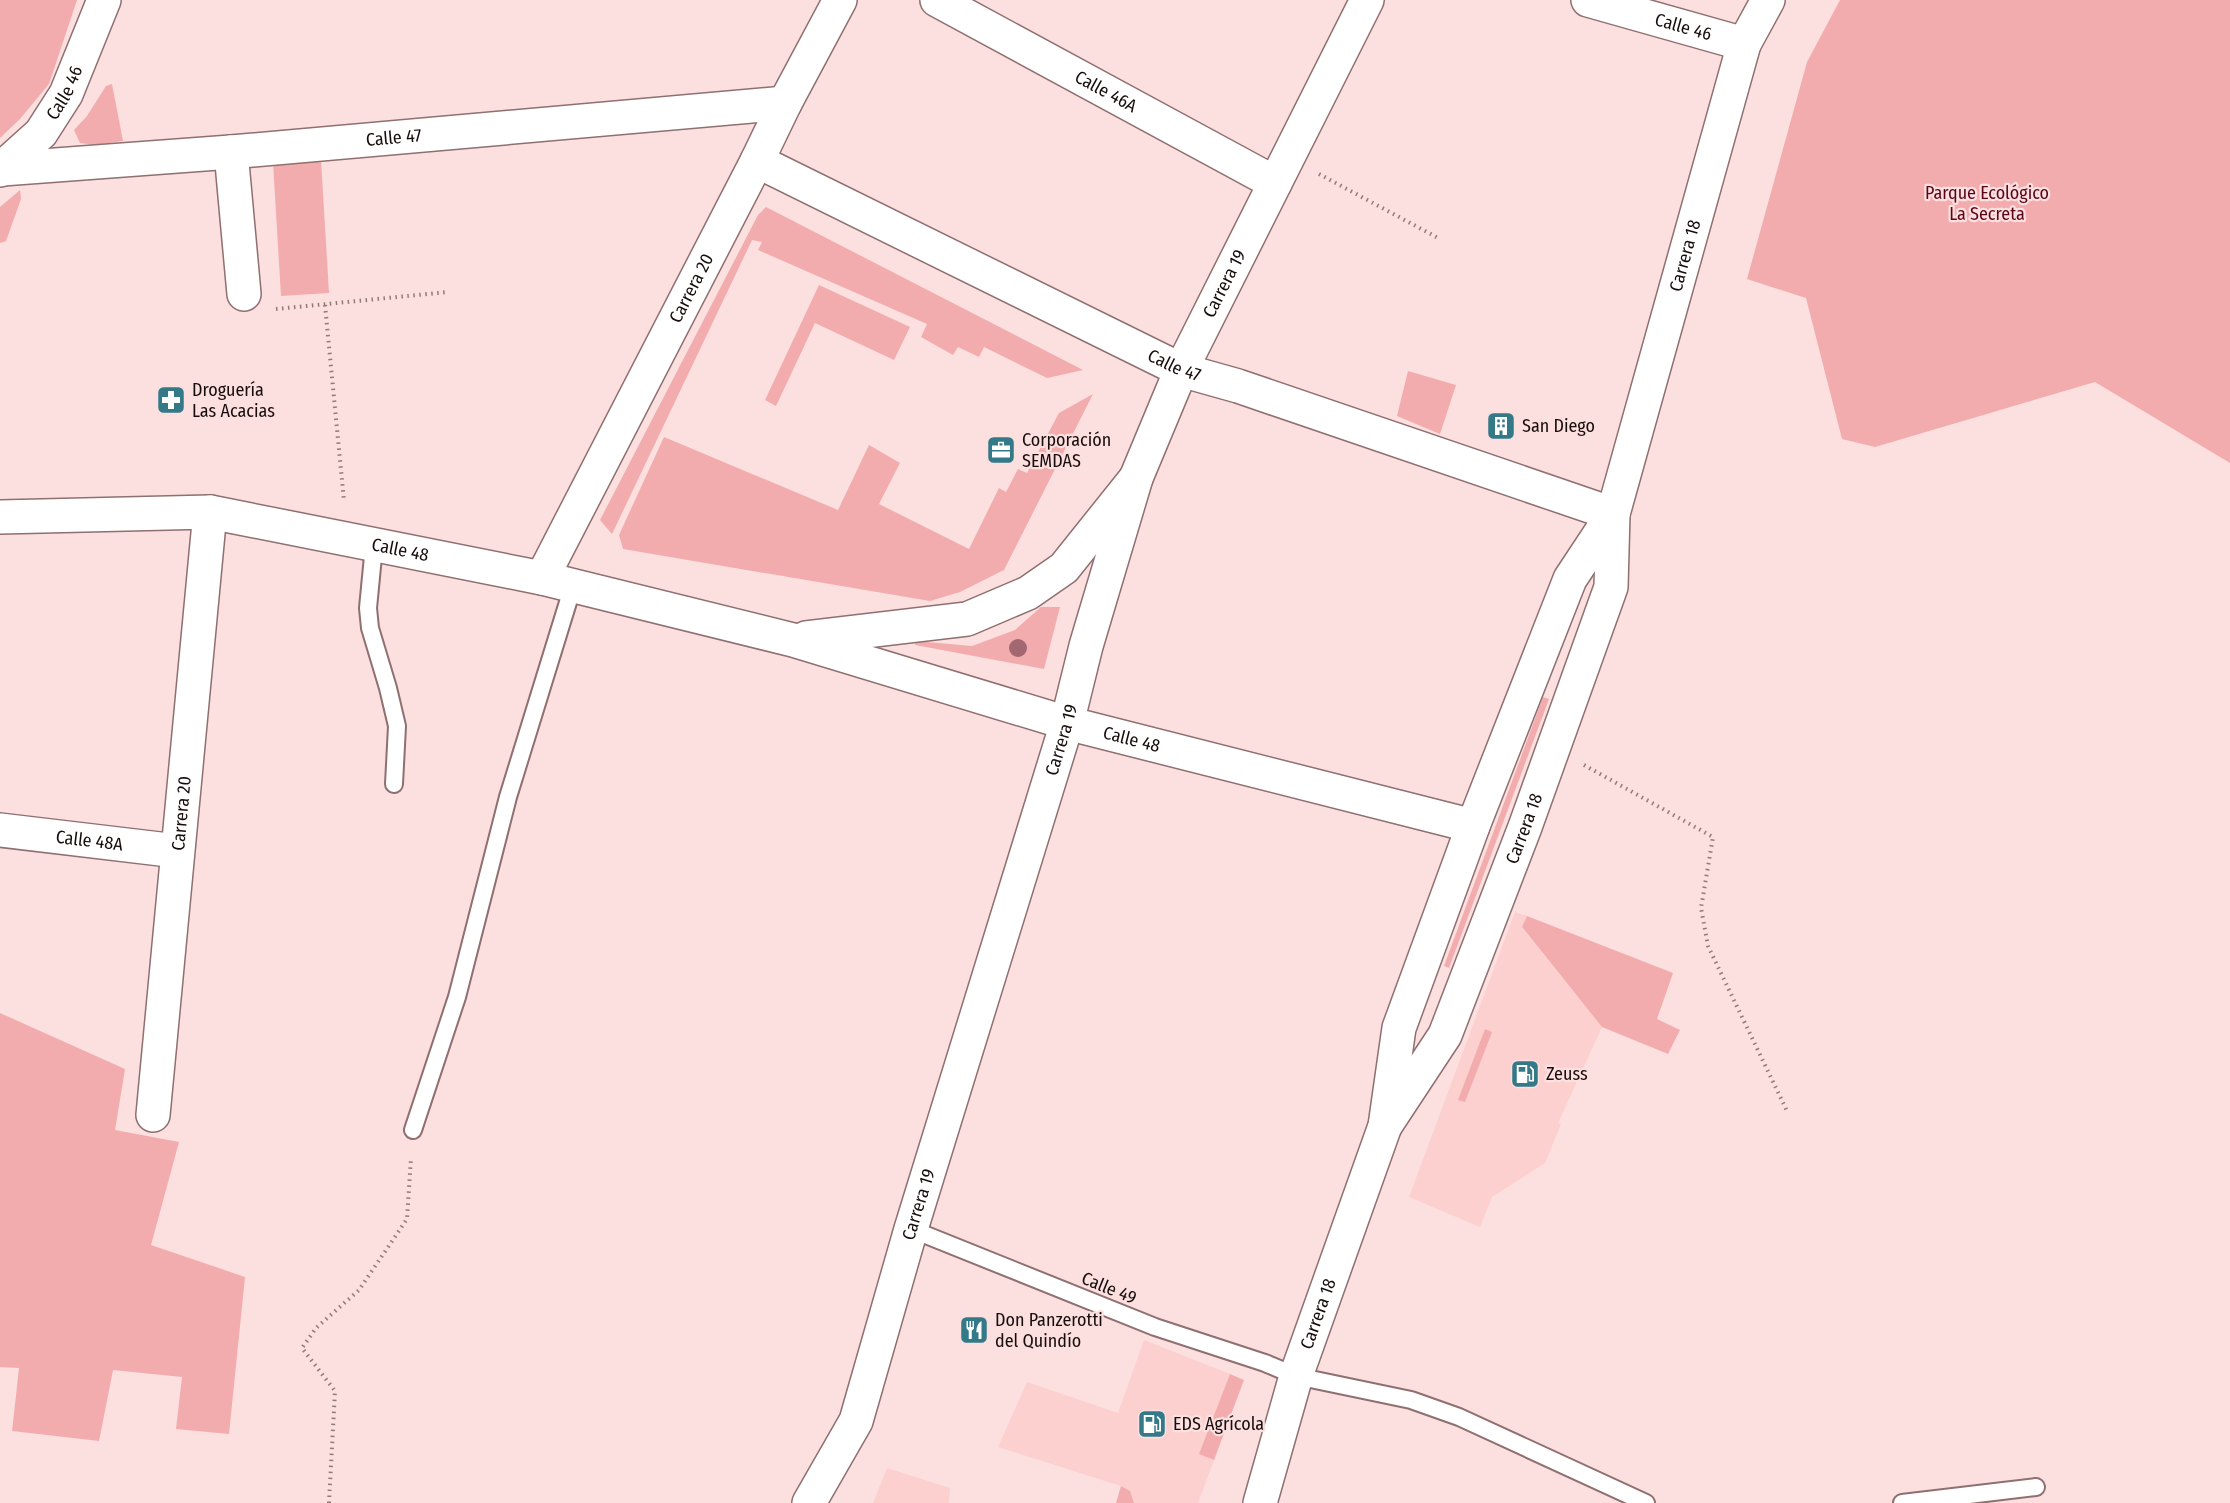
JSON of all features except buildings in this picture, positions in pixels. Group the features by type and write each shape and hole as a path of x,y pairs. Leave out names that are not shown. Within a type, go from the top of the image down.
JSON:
{"street":[{"name":"Calle 46","path":"1,170 41,133 66,94 104,0"},
{"name":"Carrera 20","path":"542,578 840,0"},
{"name":"Calle 46A","path":"937,0 1282,171"},
{"name":"Carrera 19","path":"809,1503 856,1421 911,1229 1067,723 1086,646 1136,478 1181,370 1367,0"},
{"name":"Calle 46","path":"1588,0 1744,44"},
{"name":"Carrera 18","path":"1385,1126 1445,1035 1554,748 1611,587 1613,514 1744,44 1768,0"},
{"name":"Calle 47","path":"1,170 785,103"},
{"path":"231,152 256,301"},
{"name":"Calle 47","path":"758,161 1181,370 1238,386 1613,514"},
{"name":"Calle 48","path":"793,640 967,619 1000,607 1028,593 1064,568 1136,478"},
{"name":"Carrera 20","path":"153,1115 210,512"},
{"name":"Calle 48","path":"0,518 210,512 542,578 793,640 1067,723 1473,826"},
{"name":"Carrera 18","path":"1260,1503 1296,1376 1385,1126 1399,1028 1473,826 1570,579 1613,514"},
{"name":"Calle 48A","path":"0,830 177,851"}],"lane":[{"path":"361,543 370,628 397,726 394,784"},
{"path":"413,1131 456,997 508,797 573,586"},
{"name":"Calle 49","path":"911,1229 1155,1327 1265,1363 1296,1376 1411,1400 1459,1417 1646,1503"},
{"path":"1902,1503 2036,1487"}],"path":[{"path":"1282,171 1440,238"},
{"path":"256,301 325,305 448,292"},
{"path":"325,305 361,543"},
{"path":"1554,748 1713,837 1701,908 1708,946 1787,1111"},
{"path":"329,1503 335,1391 302,1348 316,1328 359,1290 407,1220 413,1131"}],"shaded area":[{"path":"1515,912 1527,916 1522,928 1602,1027 1558,1123 1561,1124 1545,1163 1492,1197 1480,1227 1409,1197"},
{"path":"1144,1340 1230,1374 1200,1454 1214,1460 1198,1503 1134,1503 1130,1491 1121,1486 998,1447 1027,1382 1118,1413"},
{"path":"887,1468 950,1488 949,1503 873,1503"}],"green space":[{"path":"0,0 77,0 49,84 20,119 0,138"},
{"name":"Parque Ecológico La Secreta","path":"1840,0 2230,0 2230,463 2095,382 1875,447 1842,439 1806,298 1747,279 1807,62"},
{"path":"112,84 123,141 95,145 80,143 74,130 87,116 106,86"},
{"path":"321,160 329,293 281,296 273,163"},
{"path":"20,190 21,199 6,241 0,243 0,207"},
{"path":"766,207 1083,370 1047,378 984,347 979,357 958,347 953,355 921,337 927,324 758,250 762,242 752,240 612,534 600,520 758,215"},
{"path":"819,285 910,327 894,360 815,323 776,406 765,400"},
{"path":"1408,371 1456,385 1440,434 1397,416"},
{"path":"1093,394 1004,570 960,592 930,601 623,549 619,535 664,437 838,510 869,445 900,463 879,504 969,549 999,488 1006,492 1018,469 1027,473 1059,413"},
{"path":"1041,607 1060,607 1044,669 915,645 916,641 972,646 1015,630"},
{"path":"1543,697 1549,699 1449,968 1444,966"},
{"path":"1527,916 1673,973 1657,1019 1680,1030 1668,1054 1602,1027 1522,927"},
{"path":"0,1013 125,1069 115,1130 179,1142 151,1245 245,1277 229,1434 176,1429 182,1377 113,1370 99,1441 12,1431 19,1368 0,1367"},
{"path":"1485,1029 1492,1032 1465,1102 1458,1100"},
{"path":"1230,1374 1244,1380 1214,1460 1199,1454"},
{"path":"1121,1486 1130,1491 1134,1503 1116,1503"}],"place":[{"name":"Droguería Las Acacias","path":"171,400"},
{"name":"San Diego","path":"1501,426"},
{"name":"Corporación SEMDAS","path":"1001,450"},
{"name":"Zeuss","path":"1525,1074"},
{"name":"Don Panzerotti del Quindío","path":"974,1330"},
{"name":"EDS Agrícola","path":"1152,1424"}]}
